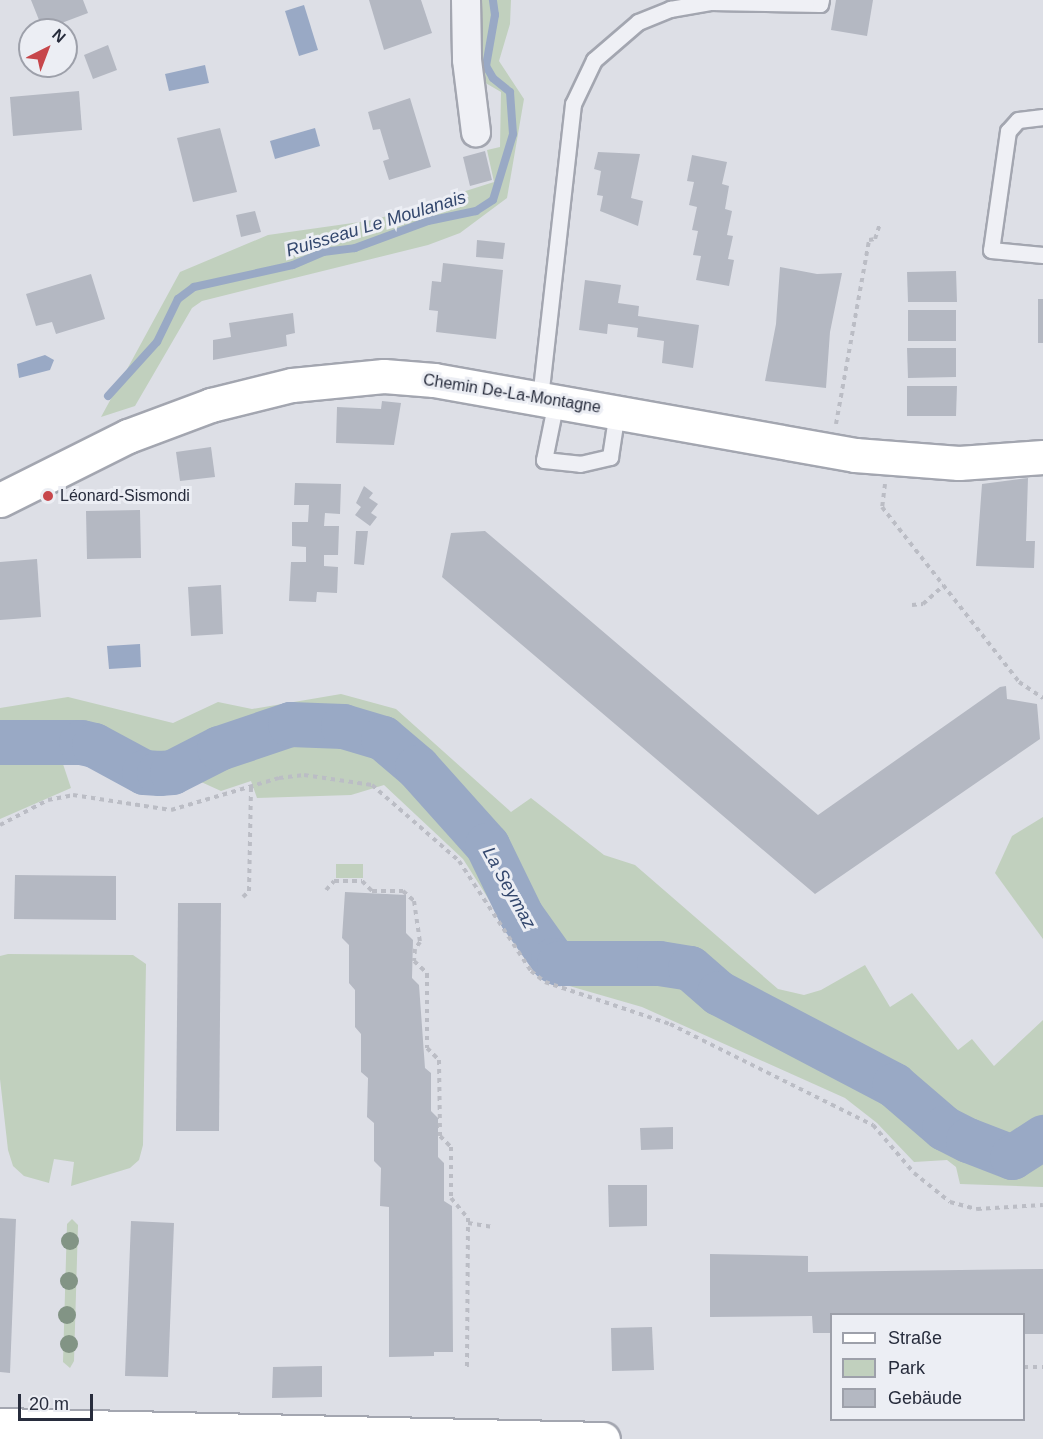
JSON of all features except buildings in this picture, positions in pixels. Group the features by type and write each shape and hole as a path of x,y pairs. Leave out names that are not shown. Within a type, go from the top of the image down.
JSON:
{"street":[{"path":"466,0 467,60 476,132"},
{"name":"Chemin De-La-Montagne","path":"0,500 161,422 211,405 292,385 384,376 434,380 905,461 959,463 1043,457"},
{"path":"0,1425 99,1433 603,1439"}],"lane":[{"path":"617,411 610,457 580,464 544,460 573,104 594,60 638,22 670,9 711,2 820,4 821,0"},
{"path":"1043,117 1018,120 1008,131 991,250 1043,255"}],"path":[{"path":"834,434 869,240 875,239 880,224"},
{"path":"886,477 882,507 1019,682 1043,698"},
{"path":"912,605 923,604 944,585"},
{"path":"0,825 48,800 65,796 87,795 130,806 171,810 251,786 304,775 372,785 459,861 531,971 545,982 670,1024 873,1125 914,1173 950,1203 977,1209 1043,1205"},
{"path":"243,897 249,891 251,786"},
{"path":"326,890 334,881 362,881 372,891 403,891 414,901 420,942 415,949 414,961 427,973 427,1048 439,1060 440,1136 451,1147 451,1198 468,1223 467,1367"},
{"path":"468,1223 493,1227"},
{"path":"1025,1367 1043,1367"}],"green space":[{"path":"475,0 511,0 510,24 499,61 524,99 507,198 460,233 428,245 202,301 192,308 135,406 101,417 180,272 268,235 374,220 494,182 487,150 500,147 501,92 477,78"},
{"path":"341,694 396,709 511,812 531,798 604,855 635,865 778,989 804,995 821,990 865,965 890,1007 912,993 958,1050 972,1039 994,1066 1043,1020 1043,1187 960,1184 956,1167 947,1160 914,1162 877,1123 845,1098 642,1007 559,983 516,942 463,859 384,785 351,795 257,798 251,781 221,791 199,781 160,791 137,786 95,764 63,764 71,788 0,819 0,708 68,697 173,723 218,702 252,709"},
{"path":"1043,817 1043,939 995,873 1012,836"},
{"path":"336,864 363,864 363,878 336,878"},
{"path":"8,954 133,955 146,964 143,1145 139,1160 130,1168 71,1186 74,1162 54,1159 49,1183 24,1176 13,1166 8,1150 0,1079 0,956"},
{"path":"72,1219 78,1225 74,1361 70,1368 63,1362 67,1224"}],"water":[{"path":"304,5 318,50 299,56 285,11"},
{"path":"205,65 209,83 169,91 165,74"},
{"path":"315,128 320,146 275,159 270,141"},
{"path":"45,355 54,360 50,370 19,378 17,364"},
{"path":"140,644 141,667 109,669 107,646"}],"waterway":[{"name":"Ruisseau Le Moulanais","path":"108,396 157,342 178,299 194,287 293,265 323,252 355,248 428,221 476,211 493,200 513,134 510,92 493,78 486,66 495,15 493,0"},
{"name":"La Seymaz","path":"0,742 81,742 94,745 144,772 159,773 172,772 219,748 290,724 343,726 383,738 417,767 487,845 521,915 553,960 559,963 659,963 690,968 719,993 894,1085 944,1128 968,1140 1012,1157 1043,1137"}],"place":[{"name":"Léonard-Sismondi","path":"48,496"}]}
